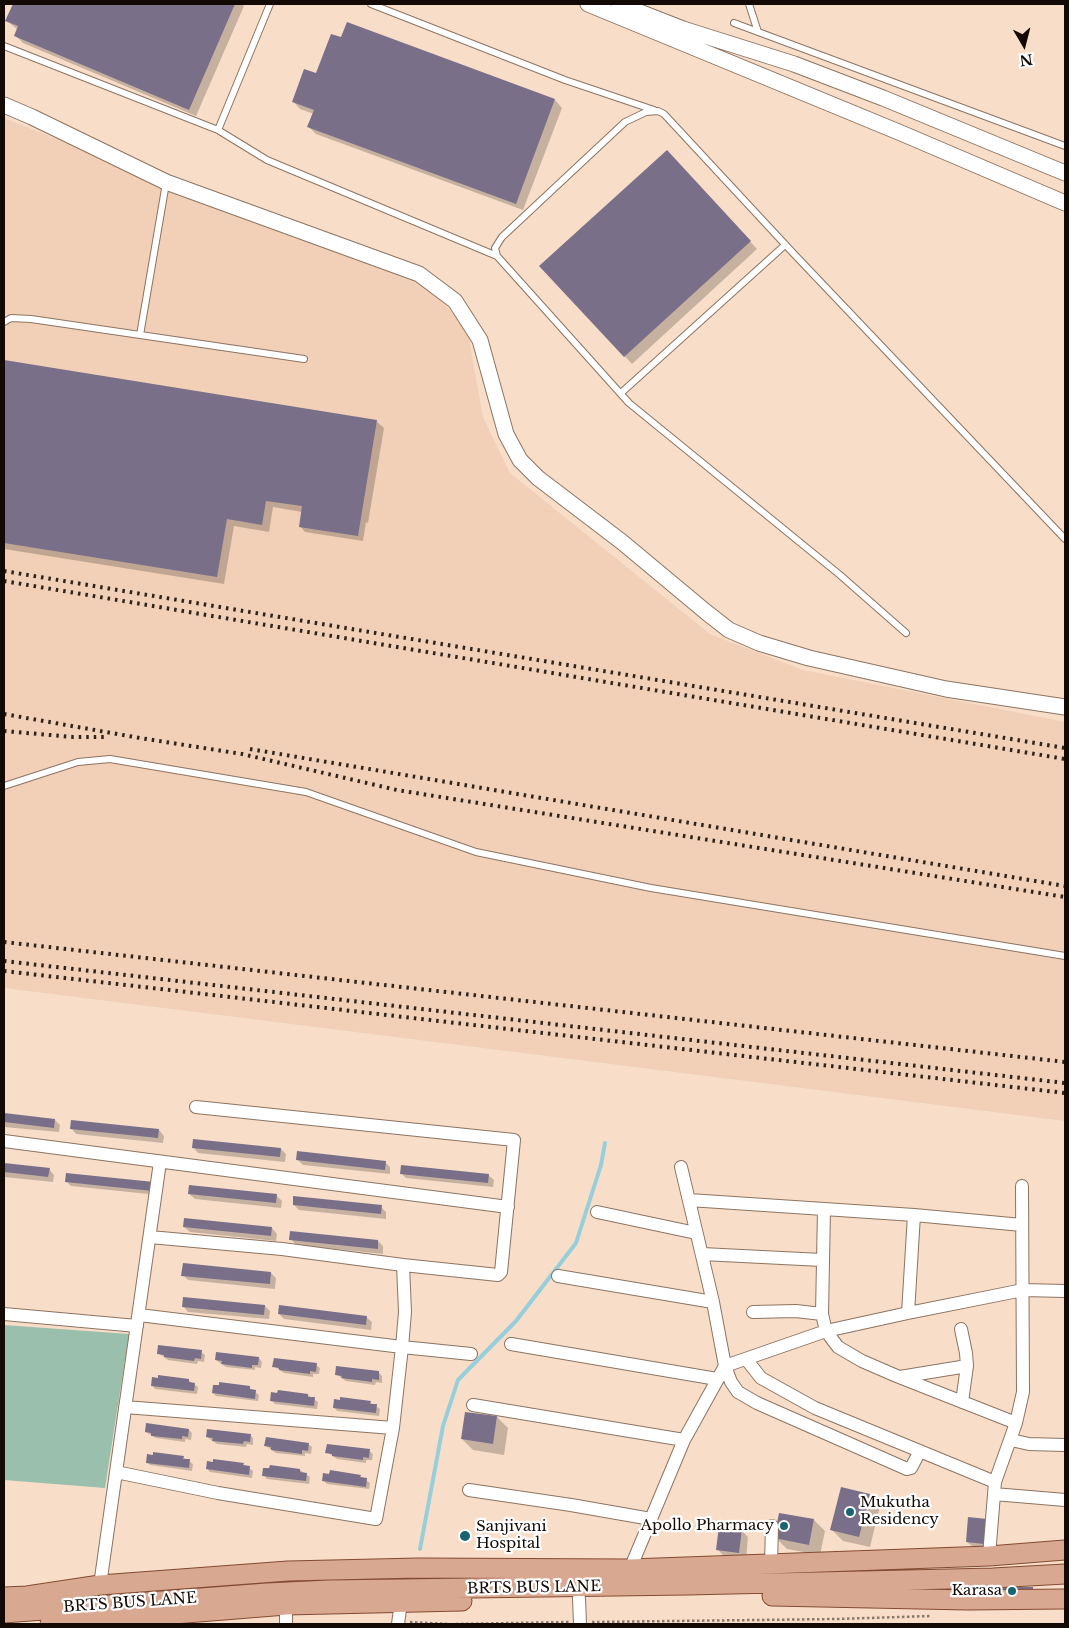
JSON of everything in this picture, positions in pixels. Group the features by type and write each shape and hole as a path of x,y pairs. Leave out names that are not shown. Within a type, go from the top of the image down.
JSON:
{"main road":[{"path":"4,1597 28,1596 100,1585 288,1571 418,1568 630,1569 989,1556 1065,1550"},
{"name":"BRTS BUS LANE","path":"4,1613 329,1590 688,1585 993,1578 1065,1574"},
{"path":"50,1624 192,1619 286,1605 401,1602 784,1595 968,1600 1065,1599"}],"street":[{"path":"588,4 901,132 1065,203"},
{"path":"619,4 683,30 794,64 883,98 1065,173"},
{"path":"4,105 32,116 166,182 419,274 455,301 480,340 506,434 520,460 538,478 622,542 729,630 758,643 809,658 946,690 1065,707"},
{"path":"150,1237 282,1249 403,1265 501,1274 514,1140 196,1106"},
{"path":"4,1141 508,1207"},
{"path":"100,1585 160,1162"},
{"path":"681,1167 694,1201 696,1233 706,1254 713,1302 736,1362 731,1382 738,1392 757,1403 907,1469 916,1458"},
{"path":"989,1556 994,1495 1016,1423 1023,1392 1022,1186"},
{"path":"694,1201 914,1215 1022,1225"},
{"path":"824,1209 822,1314 826,1331 838,1348 900,1378 1016,1423"},
{"path":"597,1212 696,1233"},
{"path":"908,1313 914,1215"},
{"path":"706,1254 822,1260"},
{"path":"116,1472 218,1493 376,1519 393,1428 402,1348 405,1312 403,1265"},
{"path":"558,1276 713,1302"},
{"path":"630,1569 684,1440 717,1379 736,1362 826,1331 908,1313 1023,1290 1065,1291"},
{"path":"753,1312 796,1311 822,1314"},
{"path":"4,1314 138,1320 471,1354"},
{"path":"961,1329 967,1366 962,1402"},
{"path":"511,1344 717,1379"},
{"path":"736,1362 815,1408 994,1495 1065,1500"},
{"path":"900,1378 967,1366"},
{"path":"125,1406 393,1428"},
{"path":"473,1406 684,1440"},
{"path":"1011,1440 1029,1444 1065,1445"},
{"path":"469,1490 651,1519"},
{"path":"771,1564 772,1526"},
{"path":"579,1598 580,1623"},
{"path":"398,1624 401,1602"},
{"path":"286,1605 286,1624"}],"lane":[{"path":"218,130 270,4"},
{"path":"371,4 565,80 664,114 785,245 1065,539"},
{"path":"749,4 758,32"},
{"path":"734,23 1065,146"},
{"path":"4,46 218,130 268,160 496,256 629,403 840,575 906,633"},
{"path":"496,256 496,248 502,237 625,122 646,112 658,111"},
{"path":"140,336 166,182"},
{"path":"621,393 785,245"},
{"path":"4,322 11,318 31,319 304,360"},
{"path":"4,786 78,762 110,759 306,792 476,852 651,888 1065,956"}],"path":[{"path":"456,1624 932,1616"}],"shaded area":[{"path":"4,118 432,288 468,333 483,417 510,473 710,634 803,670 1065,722 1065,1121 4,988"}],"green space":[{"path":"4,1325 129,1334 105,1488 4,1480"}],"building":[{"path":"13,4 235,4 189,110 14,36 18,26 5,21"},
{"path":"347,22 555,99 516,204 307,127 314,110 292,102 304,69 316,73 331,34 341,37"},
{"path":"667,150 751,241 624,357 539,266"},
{"path":"4,360 377,420 358,536 299,527 302,506 266,501 262,525 227,519 217,577 4,543"},
{"path":"4,1113 55,1119 54,1128 4,1122"},
{"path":"71,1120 159,1129 158,1138 70,1129"},
{"path":"193,1139 281,1148 280,1157 192,1148"},
{"path":"297,1151 386,1161 385,1170 296,1160"},
{"path":"4,1163 50,1168 48,1177 4,1172"},
{"path":"401,1165 489,1174 488,1183 400,1174"},
{"path":"66,1173 154,1182 153,1191 65,1182"},
{"path":"189,1185 277,1194 276,1203 188,1194"},
{"path":"293,1196 382,1205 381,1214 293,1205"},
{"path":"184,1218 272,1227 271,1236 183,1227"},
{"path":"290,1231 378,1240 378,1249 289,1240"},
{"path":"183,1263 271,1272 270,1284 181,1276"},
{"path":"183,1297 265,1305 264,1315 182,1307"},
{"path":"279,1305 367,1316 366,1325 278,1314"},
{"path":"158,1345 202,1350 201,1359 195,1358 194,1361 164,1357 164,1355 157,1354"},
{"path":"216,1352 259,1357 258,1365 252,1365 252,1368 221,1364 222,1361 215,1360"},
{"path":"274,1358 317,1363 316,1372 310,1371 310,1374 279,1370 279,1368 272,1367"},
{"path":"336,1366 379,1371 379,1380 372,1379 372,1382 341,1378 342,1376 335,1375"},
{"path":"158,1375 189,1379 189,1382 195,1383 194,1391 151,1386 152,1377 158,1378"},
{"path":"219,1382 250,1386 250,1389 256,1390 255,1399 212,1393 213,1385 219,1385"},
{"path":"278,1390 308,1394 308,1397 315,1397 314,1406 270,1401 271,1392 277,1393"},
{"path":"340,1397 371,1401 370,1404 377,1404 376,1413 333,1408 334,1399 340,1400"},
{"path":"465,1412 497,1416 493,1444 461,1439"},
{"path":"146,1423 189,1429 188,1437 182,1436 182,1439 151,1436 151,1433 145,1432"},
{"path":"207,1429 251,1434 250,1442 244,1441 243,1444 212,1441 213,1438 206,1437"},
{"path":"266,1437 309,1443 308,1451 302,1450 302,1454 271,1450 271,1447 264,1446"},
{"path":"327,1444 370,1449 369,1458 363,1457 363,1460 332,1456 332,1454 325,1453"},
{"path":"153,1452 184,1456 183,1459 190,1459 189,1468 146,1463 147,1454 153,1455"},
{"path":"213,1459 244,1463 243,1465 250,1466 249,1475 206,1469 207,1461 213,1462"},
{"path":"270,1465 300,1469 300,1472 307,1473 306,1481 262,1476 263,1468 269,1468"},
{"path":"330,1470 361,1475 360,1477 367,1478 366,1487 322,1481 323,1473 329,1474"},
{"name":"Mukutha Residency","path":"841,1487 870,1494 859,1537 830,1530"},
{"path":"779,1513 814,1519 809,1545 774,1538"},
{"path":"968,1517 987,1519 985,1544 966,1542"},
{"path":"719,1526 742,1529 739,1553 716,1550"},
{"path":"992,1587 1033,1587 1033,1597 992,1596"}],"waterway":[{"path":"420,1549 443,1426 458,1380 516,1321 576,1243 601,1165 605,1143"}],"railway":[{"path":"4,571 1065,748"},
{"path":"4,581 1065,759"},
{"path":"4,714 242,754 397,790 1065,897"},
{"path":"4,731 73,737 105,737"},
{"path":"250,749 1065,886"},
{"path":"4,942 1065,1062"},
{"path":"4,961 1065,1083"},
{"path":"4,971 1065,1093"}],"place":[{"name":"Mukutha Residency","path":"850,1512"},
{"name":"Apollo Pharmacy","path":"784,1526"},
{"name":"Sanjivani Hospital","path":"465,1536"},
{"name":"Karasa","path":"1012,1591"}]}
